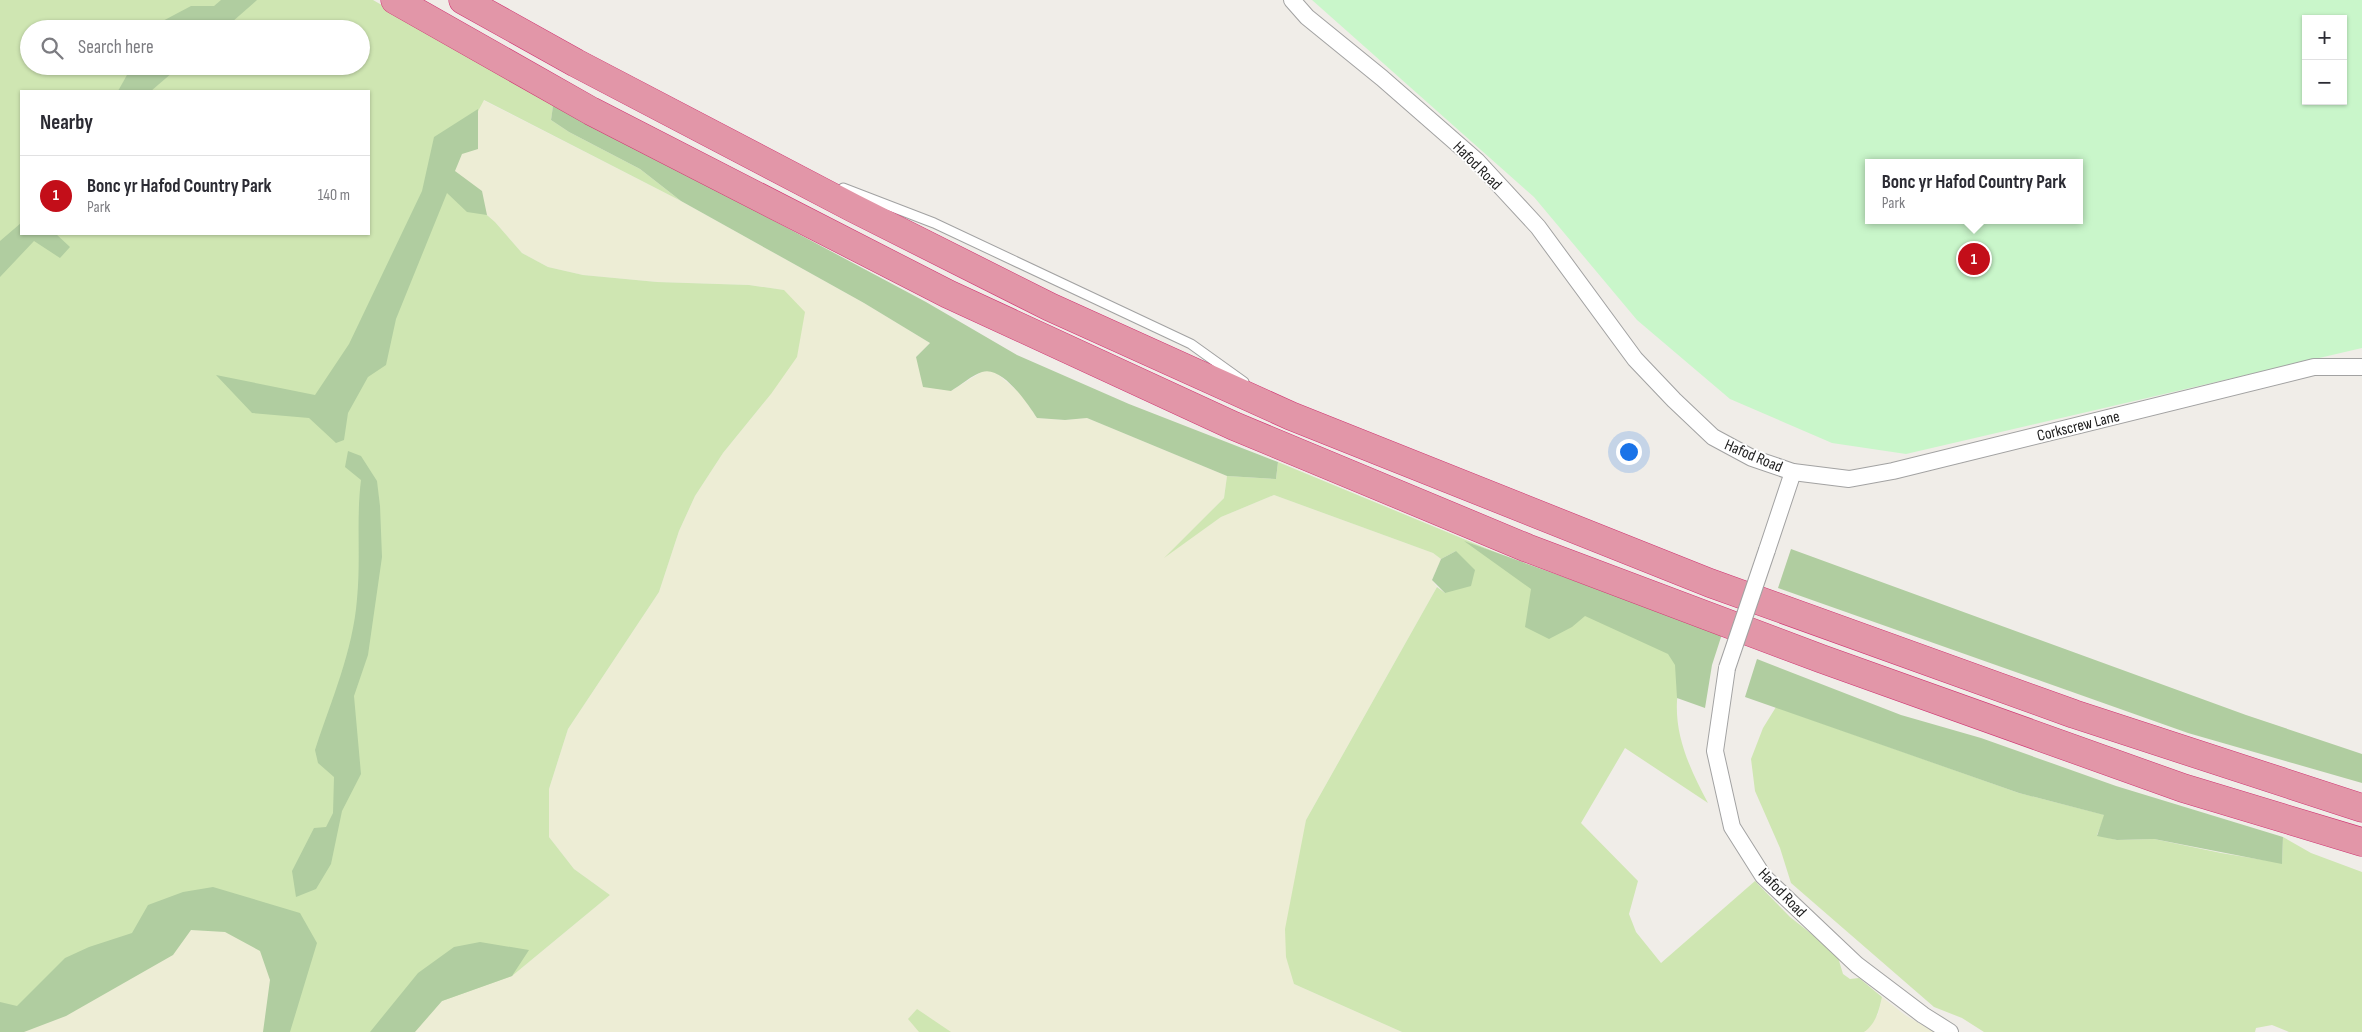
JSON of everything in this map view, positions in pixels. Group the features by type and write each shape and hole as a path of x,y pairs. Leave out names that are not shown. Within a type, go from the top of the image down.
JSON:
{"highway":[{"path":"395,0 592,111 948,294 1234,426 1527,548 1813,656 2183,788 2362,842"},
{"path":"463,0 576,63 862,212 1050,307 1290,416 1710,583 2074,714 2362,808"}],"street":[{"name":"Hafod Road","path":"1292,0 1307,17 1382,78 1476,161 1538,227 1635,359 1700,425 1713,437 1752,458 1793,472 1727,668 1716,751 1732,827 1763,876 1857,965 1922,1015 1950,1032"},
{"name":"Corkscrew Lane","path":"1793,472 1848,479 1893,471 2314,367 2362,366"}],"lane":[{"path":"756,156 934,223 1191,344 1290,416"}],"green space":[{"path":"0,0 373,0 603,131 553,107 551,120 569,132 640,169 681,201 484,100 443,177 495,222 522,253 548,267 583,275 657,282 749,285 784,290 805,312 797,357 771,394 723,453 695,496 679,531 659,592 568,729 549,789 549,837 574,869 610,895 512,976 442,1001 391,1032 280,1032 291,960 237,920 171,927 0,1016"},
{"path":"221,0 257,0 234,20 165,20 191,6 214,6"},
{"path":"1312,0 2362,0 2362,348 1906,454 1832,443 1730,399 1637,320 1534,197"},
{"path":"127,75 170,75 152,90 119,90"},
{"path":"483,100 681,201 864,303 930,343 916,357 951,391 983,371 994,371 1021,394 1037,418 1065,420 1087,418 1227,476 1224,498 1166,556 1221,517 1274,495 1433,553 1441,559 1432,580 1437,587 1306,820 1294,984 1402,1032 391,1032 442,1001 512,976 610,895 574,869 549,837 549,789 568,729 659,592 679,531 695,496 723,453 771,394 784,290 749,285 657,282 583,275 548,267 522,253 495,222 443,177"},
{"path":"553,106 926,302 1017,355 1129,404 1278,462 1276,479 1227,476 1087,418 1065,420 1037,418 1014,387 998,374 990,371 978,373 951,391 923,387 916,357 930,343 864,303 681,201 640,169 569,132 551,120"},
{"path":"478,109 478,149 462,154 455,171 482,191 487,215 467,212 447,193 396,319 386,365 368,377 348,413 344,440 336,443 309,418 252,413 216,375 315,395 349,344 422,191 434,137"},
{"path":"20,224 20,235 57,235 70,247 60,258 34,241 0,277 0,241"},
{"path":"348,451 361,456 377,481 380,506 382,557 368,655 354,696 361,774 342,811 331,864 316,889 296,897 292,871 314,828 326,827 333,813 334,777 318,763 315,750 346,657 355,618 359,569 361,480 345,467"},
{"path":"1278,462 1512,559 1466,542 1698,647 1680,689 1677,701 1677,715 1685,754 1708,803 1625,748 1581,823 1638,881 1629,914 1636,932 1661,963 1755,881 1790,917 1837,954 1843,974 1850,979 1859,978 1882,997 1880,1007 1868,1029 1864,1032 1402,1032 1294,984 1286,957 1285,929 1306,820 1437,587 1445,593 1456,551 1441,559 1433,553 1274,495 1221,517 1164,558 1224,498 1227,476 1276,479"},
{"path":"1464,541 1722,634 1712,665 1705,708 1677,698 1675,665 1668,654 1585,616 1572,627 1549,639 1525,627 1531,589"},
{"path":"1791,549 2246,715 2362,754 2362,783 2188,733 1778,588"},
{"path":"1456,551 1475,570 1471,586 1445,593 1432,580 1441,559"},
{"path":"1757,659 1901,715 1981,738 2116,786 2283,837 2282,864 2154,839 2117,840 2097,836 2104,815 2019,793 1745,697"},
{"path":"1776,707 2019,793 2105,815 2097,835 2117,840 2154,839 2282,863 2283,837 2311,853 2362,872 2362,1032 2289,1032 2272,1025 2256,1028 2255,1032 1984,1032 1962,1018 1934,1007 1791,883 1780,848 1755,791 1751,759 1763,728"},
{"path":"213,887 300,913 317,943 290,1032 263,1032 270,980 260,951 225,932 191,930 173,955 66,1016 24,1032 0,1032 0,1002 17,1006 65,958 89,947 132,933 148,905 183,892"},
{"path":"237,920 291,960 280,1032 0,1032 0,1016 171,927"},
{"path":"480,942 529,950 512,976 442,1001 415,1032 370,1032 418,973 454,947"},
{"path":"1882,997 1905,1015 1934,1032 1864,1032 1878,1014"},
{"path":"917,1009 951,1032 919,1032 908,1019"}],"place":[{"name":"Bonc yr Hafod Country Park","path":"1974,259"}]}
